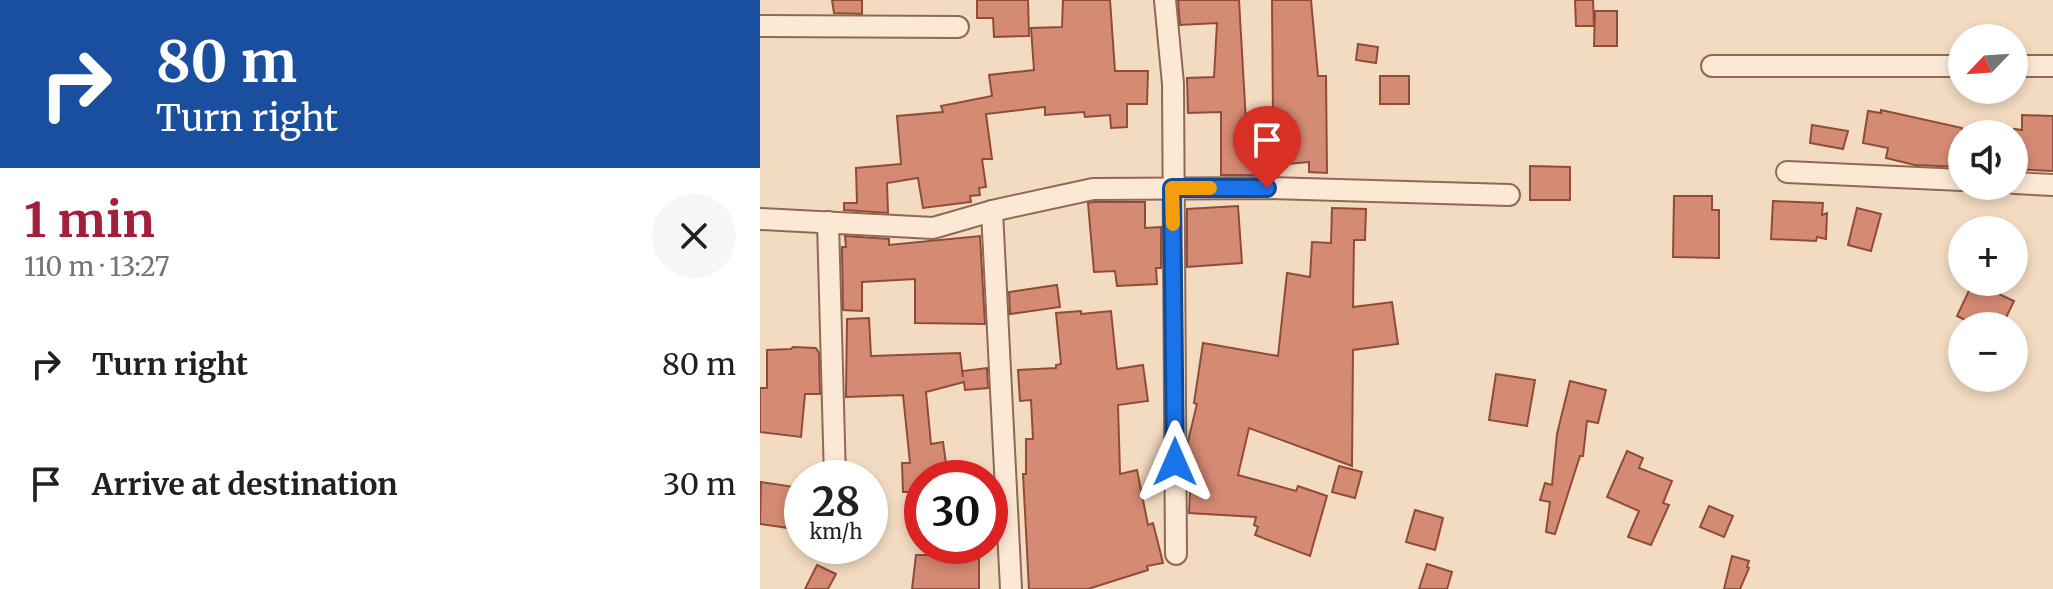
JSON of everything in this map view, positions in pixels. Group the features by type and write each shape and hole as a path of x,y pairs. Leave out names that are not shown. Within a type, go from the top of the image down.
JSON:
{"street":[{"path":"1165,0 1173,84 1176,554"},
{"path":"760,26 958,27"},
{"path":"1712,66 1948,66"},
{"path":"2028,66 2053,66"},
{"path":"1787,172 1948,179"},
{"path":"2028,184 2053,185"},
{"path":"760,219 933,228 992,211 1093,189 1509,195"},
{"path":"992,211 1011,589"},
{"path":"828,222 835,460"}],"building":[{"path":"832,0 862,0 862,14 834,13"},
{"path":"977,0 1028,0 1029,36 994,37 993,18 977,18"},
{"path":"1063,0 1110,0 1115,71 1148,71 1147,104 1127,104 1127,127 1111,128 1110,115 1085,117 1084,112 1045,115 1045,107 986,114 992,159 982,159 986,187 979,188 980,195 970,196 971,202 923,208 918,178 887,183 888,213 844,210 844,203 857,203 856,168 901,164 897,116 943,112 941,106 992,96 989,75 1034,70 1031,28 1062,27"},
{"path":"1178,0 1239,0 1246,122 1273,121 1272,0 1311,0 1318,76 1326,76 1327,173 1309,172 1309,162 1255,167 1255,175 1221,175 1221,112 1188,113 1187,78 1214,77 1217,23 1180,25"},
{"path":"1575,0 1593,0 1594,26 1576,26"},
{"path":"1595,11 1617,11 1617,46 1594,46"},
{"path":"1358,44 1378,47 1376,63 1356,60"},
{"path":"1380,76 1409,76 1409,104 1380,104"},
{"path":"1881,110 1948,125 1948,166 1915,165 1886,158 1888,148 1863,143 1868,111 1881,113"},
{"path":"2022,115 2053,116 2053,171 2028,170 2028,120 2022,120"},
{"path":"1812,125 1848,131 1843,149 1810,143"},
{"path":"1530,166 1570,167 1570,200 1530,200"},
{"path":"1674,196 1712,196 1712,210 1719,210 1719,258 1673,257"},
{"path":"1773,201 1823,203 1822,215 1827,213 1826,239 1771,239"},
{"path":"1145,202 1145,228 1161,227 1161,268 1156,268 1157,284 1117,286 1115,271 1094,272 1088,203"},
{"path":"1238,206 1242,263 1187,267 1187,209"},
{"path":"1332,208 1366,209 1365,240 1354,240 1353,307 1392,302 1398,344 1353,350 1352,466 1249,428 1238,475 1296,491 1298,486 1327,496 1310,556 1255,535 1258,527 1254,525 1256,517 1189,513 1192,454 1188,453 1188,441 1197,404 1194,403 1203,343 1278,356 1287,273 1310,277 1312,242 1331,243"},
{"path":"1857,208 1881,214 1871,251 1848,245"},
{"path":"845,236 889,239 889,245 980,236 985,324 915,323 915,279 862,282 862,311 843,310 842,247 846,247"},
{"path":"1057,285 1060,307 1010,314 1009,292"},
{"path":"1966,296 2003,296 2014,301 2009,312 1959,312"},
{"path":"1081,311 1081,314 1111,311 1117,369 1143,365 1148,401 1118,405 1120,474 1137,470 1148,525 1153,523 1163,563 1147,566 1148,570 1088,589 1029,589 1023,474 1026,474 1026,439 1033,439 1031,400 1020,401 1018,370 1056,368 1061,364 1056,313"},
{"path":"869,318 871,356 960,353 962,371 987,368 988,388 965,390 964,382 926,392 931,444 943,442 946,460 910,460 903,395 846,397 847,319"},
{"path":"816,348 819,353 820,394 805,394 801,437 760,432 760,388 767,388 767,350"},
{"path":"1496,374 1535,380 1527,426 1489,420"},
{"path":"1570,381 1606,390 1598,423 1587,421 1583,456 1580,456 1555,534 1546,532 1550,502 1540,500 1545,483 1552,485 1557,434"},
{"path":"1627,451 1643,458 1639,468 1672,481 1663,503 1669,505 1651,545 1628,537 1639,511 1607,497"},
{"path":"904,463 904,492 903,492"},
{"path":"1339,466 1362,472 1355,498 1332,492"},
{"path":"761,482 784,485 784,527 760,524"},
{"path":"1709,506 1733,516 1724,537 1700,527"},
{"path":"1415,510 1443,518 1435,550 1406,542"},
{"path":"1732,556 1749,561 1749,568 1740,589 1724,589"},
{"path":"915,564 979,564 979,589 912,589"},
{"path":"1427,564 1452,572 1447,589 1419,589"},
{"path":"817,565 836,574 828,589 805,589"}],"slow traffic":[{"path":"1173,224 1172,188 1210,188"}],"route":[{"path":"1175,462 1172,188 1267,188"}]}
